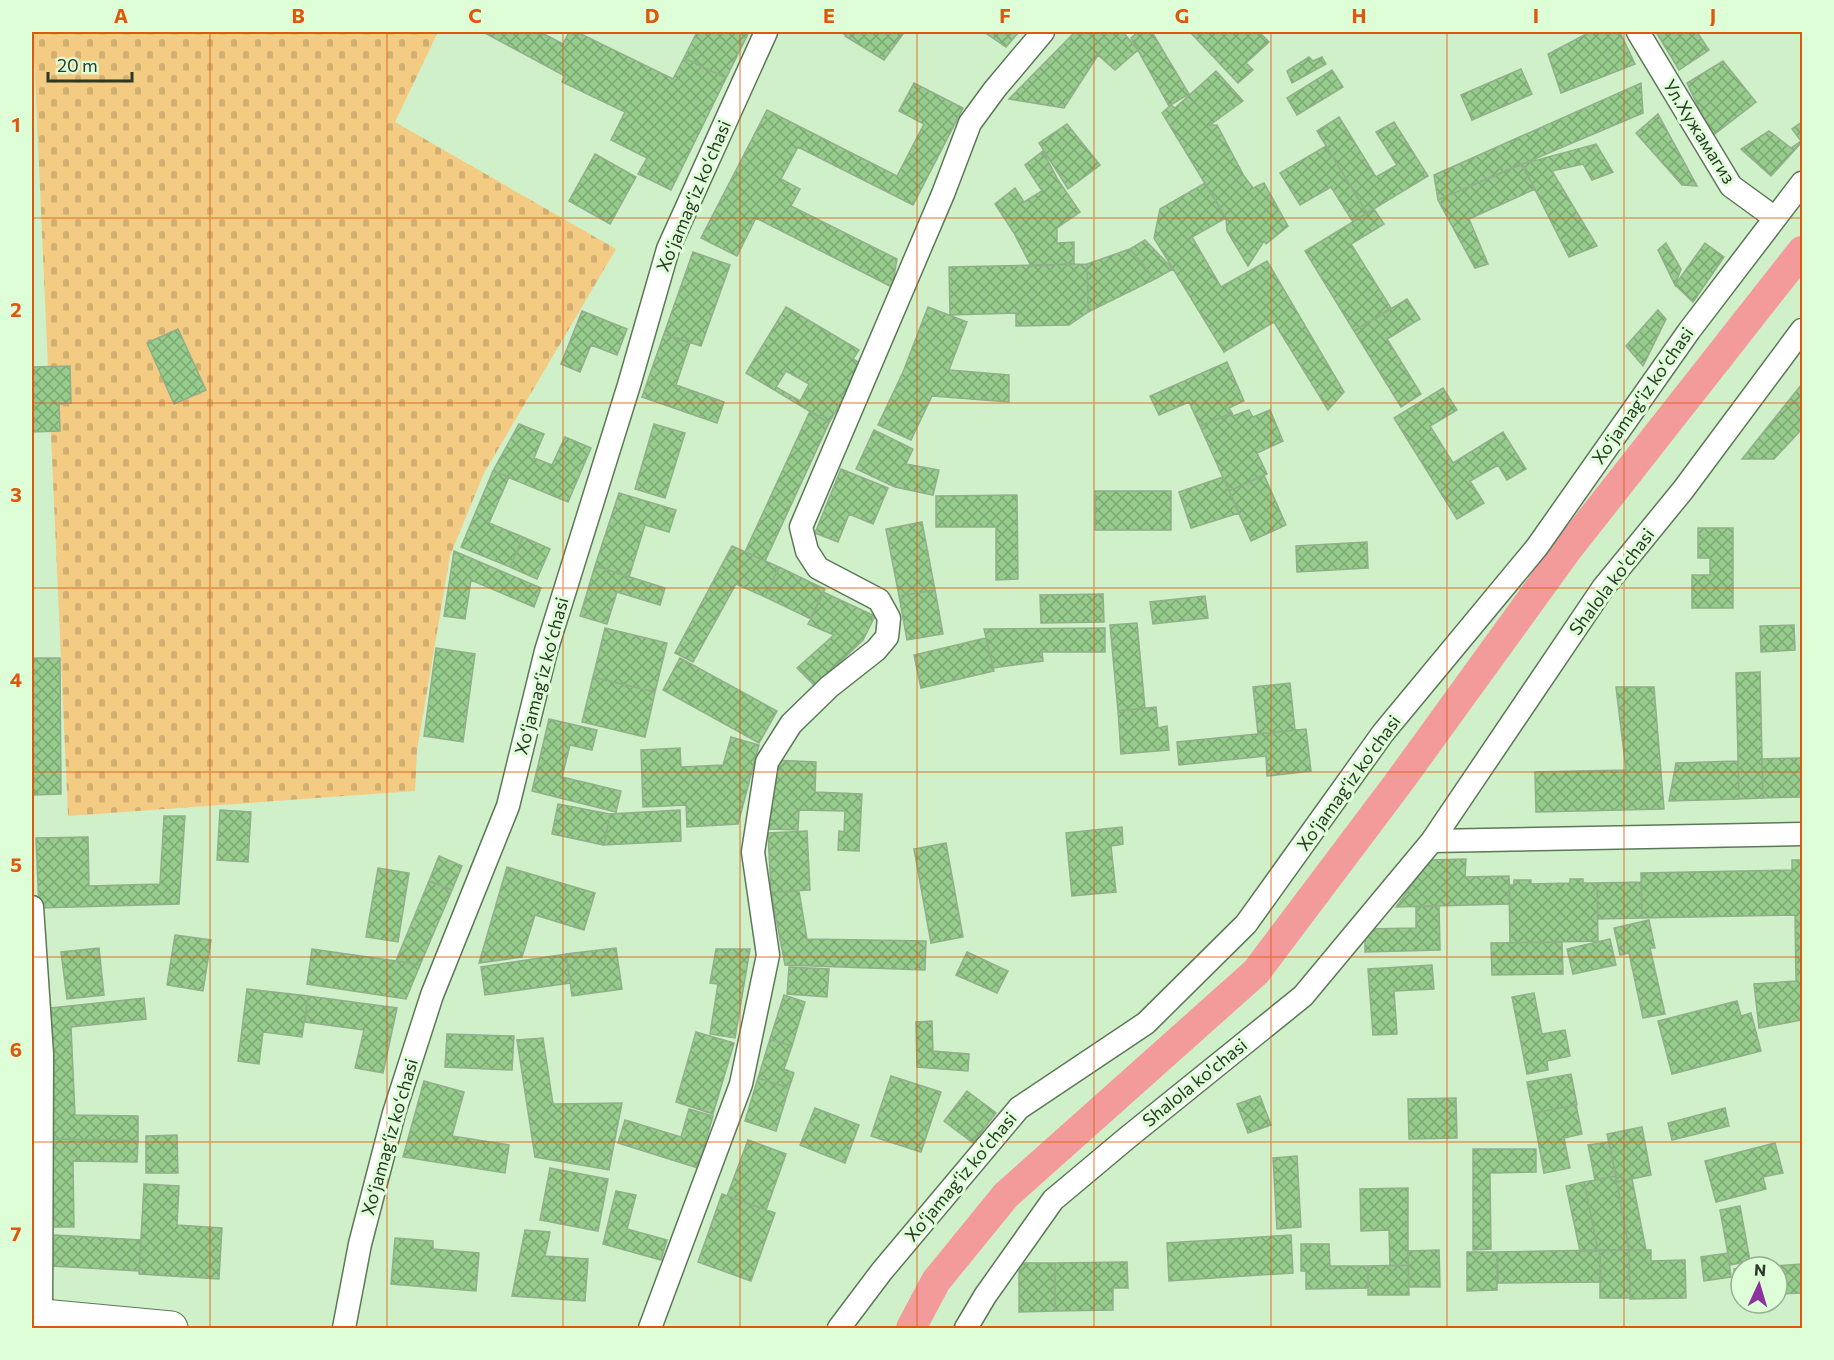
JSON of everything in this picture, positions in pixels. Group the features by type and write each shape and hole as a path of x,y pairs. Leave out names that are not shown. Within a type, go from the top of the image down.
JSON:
{"main road":[{"path":"36,1315 171,1329"}],"street":[{"name":"Xoʻjamagʻiz koʻchasi","path":"344,1329 360,1244 394,1113 432,995 508,806 546,651 629,385 668,249 766,32"},
{"path":"650,1329 744,1072 768,955 753,852 767,762 791,724 829,687 876,650 887,637 889,618 879,600 818,568 807,551 801,527 943,194 970,123 1043,32"},
{"name":"Ул.Хужамагиз","path":"1638,32 1731,186 1775,218"},
{"name":"Xoʻjamagʻiz koʻchasi","path":"839,1329 882,1271 1018,1108 1146,1023 1246,924 1383,733 1537,547 1689,331 1803,183"},
{"name":"Shalola ko'chasi","path":"966,1329 985,1296 1053,1200 1126,1138 1303,996 1432,841 1603,588 1683,490 1803,330"},
{"path":"1432,841 1803,834"},
{"path":"32,907 42,1054 36,1315"}],"green space":[{"path":"33,32 438,32 395,122 616,249 484,473 450,556 417,750 415,791 68,816"}],"building":[{"path":"483,32 540,32 563,44 569,32 577,32 673,79 684,58 726,78 671,190 638,174 647,158 611,140 625,112 562,82 565,76"},
{"path":"697,32 749,32 726,78 684,58"},
{"path":"840,32 899,32 903,34 884,60"},
{"path":"984,32 1019,32 1006,47"},
{"path":"1075,32 1123,32 1138,50 1115,70 1098,55 1064,108 1009,99"},
{"path":"1138,32 1152,32 1189,94 1169,106 1131,38"},
{"path":"1190,32 1259,32 1269,42 1246,63 1253,70 1238,83"},
{"path":"1590,32 1620,32 1635,64 1561,93 1548,54"},
{"path":"1656,32 1697,32 1709,50 1679,70"},
{"path":"1309,57 1313,61 1322,57 1326,64 1292,83 1287,71"},
{"path":"1723,61 1756,102 1712,136 1687,83"},
{"path":"1521,69 1532,94 1472,120 1461,95"},
{"path":"1332,70 1343,87 1297,115 1287,98"},
{"path":"1216,71 1243,101 1210,125 1217,125 1244,176 1253,188 1264,183 1288,226 1266,244 1264,241 1248,266 1227,231 1226,218 1162,113 1171,105 1175,108"},
{"path":"914,83 963,108 913,205 798,147 781,179 800,189 791,206 897,259 892,287 756,218 737,256 701,238 767,110 897,176 924,124 899,111"},
{"path":"1641,83 1643,113 1438,200 1434,175"},
{"path":"1658,114 1697,186 1682,185 1636,133"},
{"path":"1339,117 1376,177 1397,165 1376,132 1394,122 1428,176 1367,213 1317,131"},
{"path":"1802,122 1802,142 1771,176 1741,149 1769,131 1791,148 1801,141 1792,129"},
{"path":"1067,124 1100,165 1068,189 1039,143"},
{"path":"1596,144 1613,172 1592,180 1583,164 1552,171 1597,246 1569,257 1522,164"},
{"path":"1326,146 1367,213 1353,222 1331,187 1300,205 1280,173"},
{"path":"1043,151 1058,180 1080,212 1057,228 1057,243 1074,242 1074,264 1031,266 1014,233 995,204 1015,188 1024,202 1042,191 1025,165"},
{"path":"595,154 636,177 610,224 569,201"},
{"path":"1521,164 1535,189 1469,219 1488,264 1475,268 1438,200"},
{"path":"1205,183 1226,218 1192,237 1221,287 1267,261 1344,392 1328,410 1274,322 1224,352 1154,238 1160,209"},
{"path":"1374,209 1384,224 1351,244 1391,308 1354,331 1305,251"},
{"path":"1145,240 1173,269 1155,279 1130,249"},
{"path":"1666,243 1681,269 1675,285 1658,250"},
{"path":"1705,243 1724,257 1693,302 1675,285"},
{"path":"1130,249 1155,279 1088,312 1087,264"},
{"path":"693,252 730,265 701,346 664,334"},
{"path":"1087,264 1088,312 1069,325 1016,326 1016,313 950,315 949,267"},
{"path":"1407,299 1420,319 1387,339 1421,394 1401,407 1354,331"},
{"path":"786,307 859,350 853,359 863,365 829,423 746,373","holes":["786,371 809,384 800,401 776,387"]},
{"path":"928,307 967,322 949,370 1009,375 1009,402 932,396 911,440 878,425 903,372"},
{"path":"1658,310 1666,319 1643,366 1626,346"},
{"path":"582,311 627,329 617,355 591,345 580,372 561,364"},
{"path":"178,329 206,390 174,404 147,343"},
{"path":"664,334 690,343 676,385 724,402 717,423 642,397"},
{"path":"1227,362 1244,401 1229,408 1232,413 1200,426 1189,402 1159,415 1150,396"},
{"path":"70,366 71,403 59,404 60,431 32,432 32,367"},
{"path":"1802,384 1802,429 1774,459 1742,459"},
{"path":"1443,388 1457,410 1430,426 1453,463 1503,432 1526,469 1507,480 1498,465 1470,481 1484,503 1457,519 1394,418"},
{"path":"1249,410 1253,417 1270,410 1283,441 1257,453 1267,474 1229,491 1200,426 1232,413 1233,416"},
{"path":"810,411 829,423 765,561 745,552"},
{"path":"519,424 544,434 534,458 552,465 565,437 591,448 568,502 493,471"},
{"path":"654,424 685,433 665,498 635,489"},
{"path":"874,430 913,449 906,464 939,470 933,495 895,487 856,469"},
{"path":"841,469 888,488 873,524 849,514 838,542 815,533"},
{"path":"493,471 509,477 489,523 523,537 510,567 461,547"},
{"path":"1264,475 1286,525 1251,541 1229,491"},
{"path":"1223,477 1239,513 1191,528 1179,492"},
{"path":"1095,491 1171,491 1171,530 1095,530"},
{"path":"619,493 676,510 669,532 645,525 629,577 595,566"},
{"path":"1017,495 1018,579 996,580 996,527 936,527 936,496"},
{"path":"922,522 935,590 899,596 886,529"},
{"path":"1698,528 1733,528 1733,608 1692,608 1692,575 1710,575 1710,558 1698,558"},
{"path":"523,537 550,549 537,579 510,567"},
{"path":"1367,542 1368,568 1297,572 1296,546"},
{"path":"732,546 779,567 765,597 736,584 693,662 675,653"},
{"path":"454,551 541,588 534,607 471,580 465,619 444,616"},
{"path":"595,566 665,588 660,605 617,592 607,624 580,616"},
{"path":"779,567 825,589 811,619 765,597"},
{"path":"935,590 943,634 907,640 899,596"},
{"path":"823,592 875,616 863,640 815,686 797,668 834,635 808,624"},
{"path":"1103,594 1104,622 1041,623 1040,595"},
{"path":"1205,596 1208,618 1153,624 1150,602"},
{"path":"1137,623 1145,708 1118,711 1110,625"},
{"path":"1794,625 1795,650 1761,652 1760,626"},
{"path":"605,628 667,643 655,692 593,677"},
{"path":"1105,628 1105,652 1042,652 1043,661 993,668 984,629"},
{"path":"986,638 994,671 921,688 914,655"},
{"path":"436,648 475,654 463,742 424,736"},
{"path":"32,658 60,658 61,794 33,795"},
{"path":"680,658 777,711 759,743 663,690"},
{"path":"1760,672 1763,798 1739,799 1736,673"},
{"path":"593,677 655,692 645,737 582,722"},
{"path":"1290,683 1295,730 1258,734 1253,687"},
{"path":"1616,687 1654,687 1664,809 1536,812 1535,772 1626,770"},
{"path":"1156,707 1158,728 1167,726 1169,750 1121,754 1118,711"},
{"path":"549,719 597,730 592,750 570,745 562,777 621,791 616,812 532,791"},
{"path":"1306,729 1311,771 1267,776 1266,756 1179,765 1177,742"},
{"path":"731,737 759,745 738,824 687,827 686,805 643,807 641,750 680,748 681,767 723,765"},
{"path":"1802,758 1802,797 1763,798 1762,759"},
{"path":"772,760 816,762 815,792 862,794 859,851 838,850 839,831 844,832 845,811 799,810 798,830 769,829"},
{"path":"1738,761 1739,799 1669,801 1676,763"},
{"path":"558,804 610,814 604,845 552,834"},
{"path":"220,810 251,812 248,862 217,860"},
{"path":"680,810 681,841 604,845 610,814"},
{"path":"164,816 185,816 179,904 39,908 36,838 88,837 89,886 160,884"},
{"path":"1122,827 1123,844 1111,846 1116,892 1072,896 1066,833"},
{"path":"807,831 810,890 771,892 768,833"},
{"path":"946,843 963,937 931,943 914,849"},
{"path":"439,856 462,866 452,890 429,881"},
{"path":"1466,859 1465,877 1509,876 1510,904 1396,907 1430,860"},
{"path":"1792,860 1802,860 1802,1020 1759,1028 1754,984 1796,981 1795,915 1642,918 1641,873 1792,870"},
{"path":"507,867 595,893 584,930 535,915 522,957 479,963"},
{"path":"378,868 409,873 398,942 366,937"},
{"path":"1570,879 1583,879 1583,883 1597,883 1598,941 1510,943 1509,885 1514,885 1514,880 1531,880 1531,884 1570,883"},
{"path":"429,881 452,890 420,965 396,961"},
{"path":"1641,882 1642,918 1598,919 1597,883"},
{"path":"799,891 807,939 926,941 925,970 785,965 771,892"},
{"path":"1439,906 1440,950 1365,952 1365,929 1416,928 1416,907"},
{"path":"1649,920 1655,948 1650,948 1665,1014 1643,1018 1629,953 1620,955 1614,928"},
{"path":"175,935 211,940 203,991 167,985"},
{"path":"1610,939 1616,965 1573,974 1567,949"},
{"path":"1562,942 1563,974 1492,975 1491,943"},
{"path":"99,948 104,995 67,999 61,952"},
{"path":"616,948 622,989 572,996 566,954"},
{"path":"312,949 420,965 406,999 307,984"},
{"path":"716,949 750,949 735,1038 710,1034 718,984 710,983"},
{"path":"967,952 1008,971 997,993 956,975"},
{"path":"566,954 570,983 485,995 481,967"},
{"path":"1432,965 1434,989 1394,991 1397,1034 1373,1035 1368,969"},
{"path":"789,967 829,969 827,997 787,994"},
{"path":"247,989 308,996 302,1037 263,1032 259,1064 238,1061"},
{"path":"1534,993 1542,1034 1565,1030 1570,1056 1547,1061 1548,1070 1527,1074 1512,997"},
{"path":"784,995 805,1002 792,1046 770,1039"},
{"path":"308,996 397,1008 383,1073 355,1068 364,1030 305,1022"},
{"path":"144,998 146,1019 71,1027 75,1115 138,1116 138,1141 49,1139 42,1009"},
{"path":"1737,1001 1741,1016 1751,1013 1761,1051 1672,1074 1658,1021"},
{"path":"932,1021 933,1051 969,1054 968,1071 917,1067 916,1022"},
{"path":"696,1032 734,1043 713,1114 676,1102"},
{"path":"447,1034 514,1036 512,1070 445,1067"},
{"path":"543,1038 553,1104 622,1103 609,1170 535,1157 517,1040"},
{"path":"770,1039 792,1046 784,1069 794,1073 789,1088 758,1078"},
{"path":"1571,1074 1577,1105 1533,1113 1527,1082"},
{"path":"891,1076 941,1092 921,1152 871,1136"},
{"path":"758,1078 789,1088 776,1131 745,1121"},
{"path":"424,1081 464,1092 452,1136 509,1145 505,1173 403,1157"},
{"path":"967,1091 996,1113 973,1143 944,1121"},
{"path":"1260,1096 1271,1125 1248,1133 1237,1104"},
{"path":"1456,1098 1457,1138 1409,1139 1408,1099"},
{"path":"1576,1105 1582,1134 1564,1138 1570,1168 1544,1173 1533,1113"},
{"path":"815,1108 859,1125 845,1163 800,1145"},
{"path":"1725,1108 1729,1126 1672,1140 1668,1123"},
{"path":"689,1109 713,1116 698,1168 618,1143 625,1120 681,1137"},
{"path":"1642,1127 1651,1175 1617,1182 1607,1134"},
{"path":"177,1135 178,1173 146,1173 146,1136"},
{"path":"49,1139 138,1141 137,1162 73,1161 74,1227 52,1227"},
{"path":"748,1140 786,1154 766,1210 727,1196"},
{"path":"1609,1142 1616,1176 1595,1180 1588,1145"},
{"path":"1775,1143 1783,1173 1763,1177 1766,1189 1716,1202 1705,1161"},
{"path":"1473,1149 1536,1149 1536,1172 1490,1173 1491,1249 1473,1250"},
{"path":"1297,1156 1301,1227 1277,1229 1273,1158"},
{"path":"550,1168 608,1179 598,1231 540,1220"},
{"path":"1616,1176 1629,1250 1598,1251 1584,1182"},
{"path":"1632,1179 1646,1250 1629,1250 1617,1182"},
{"path":"1584,1182 1598,1251 1580,1251 1566,1186"},
{"path":"144,1184 179,1186 177,1225 222,1228 219,1279 139,1274"},
{"path":"1408,1188 1408,1265 1390,1266 1389,1230 1361,1231 1360,1189"},
{"path":"616,1191 636,1195 627,1229 667,1240 661,1260 603,1244"},
{"path":"722,1194 775,1213 751,1281 698,1262"},
{"path":"1740,1206 1749,1255 1729,1255 1729,1260 1720,1210"},
{"path":"525,1230 550,1232 545,1256 588,1259 585,1301 512,1296"},
{"path":"54,1235 141,1240 139,1271 52,1266"},
{"path":"1291,1235 1293,1273 1169,1281 1167,1243"},
{"path":"395,1238 433,1241 433,1249 479,1253 476,1291 391,1284"},
{"path":"1301,1244 1329,1244 1330,1266 1368,1266 1368,1288 1306,1289 1306,1271 1301,1271"},
{"path":"1439,1250 1440,1287 1409,1287 1408,1251"},
{"path":"1600,1250 1629,1250 1630,1298 1600,1298"},
{"path":"1600,1250 1601,1282 1498,1283 1497,1252"},
{"path":"1629,1250 1651,1250 1651,1261 1685,1260 1686,1298 1630,1299"},
{"path":"1467,1252 1497,1252 1497,1290 1467,1291"},
{"path":"1728,1253 1729,1277 1704,1281 1701,1257"},
{"path":"1127,1262 1128,1288 1113,1288 1113,1310 1055,1311 1055,1263"},
{"path":"1019,1263 1055,1263 1055,1311 1019,1312"},
{"path":"1801,1264 1802,1293 1789,1294 1789,1265"},
{"path":"1408,1265 1409,1295 1368,1295 1368,1266"}],"waterway":[{"path":"911,1328 936,1281 1006,1195 1256,972 1399,782 1567,550 1802,251"}]}
